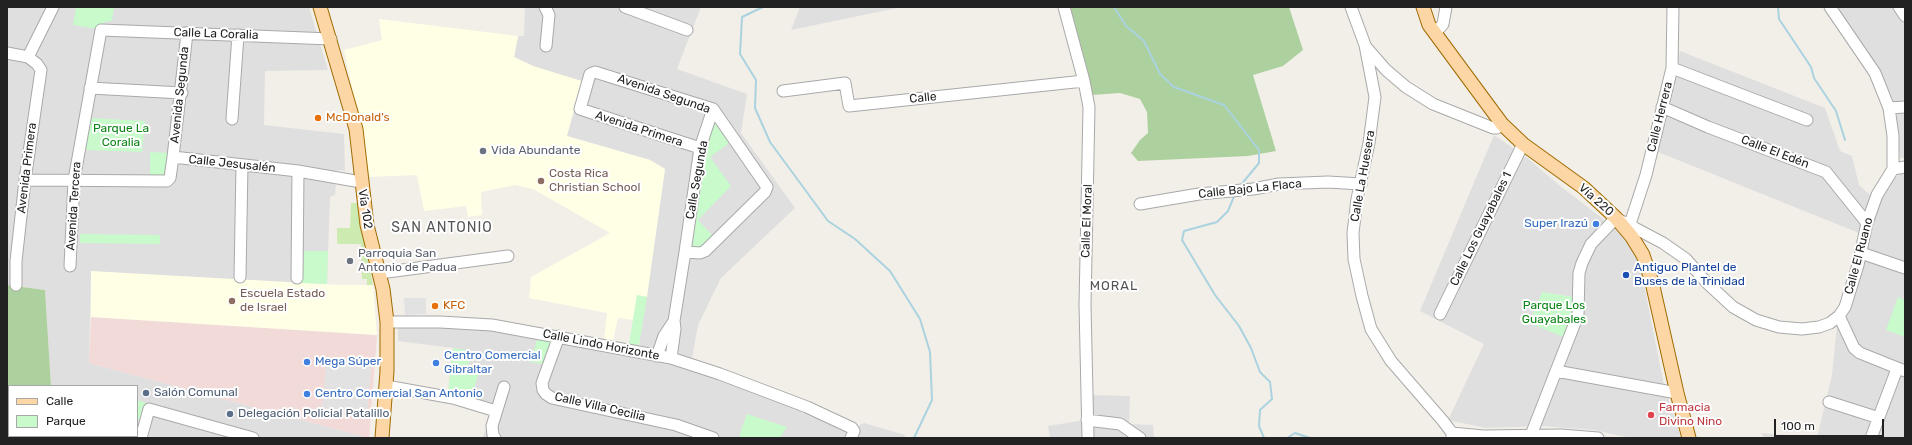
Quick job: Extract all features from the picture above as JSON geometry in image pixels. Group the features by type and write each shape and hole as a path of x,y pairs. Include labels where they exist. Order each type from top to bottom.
{"main road":[{"name":"Vía 102","path":"320,7 331,39 356,129 367,225 380,272 383,289 387,322 386,386 382,438"},
{"name":"Vía 220","path":"1423,7 1429,25 1502,124 1523,144 1584,188 1616,218 1632,237 1643,255 1652,282 1685,430 1689,438"}],"street":[{"path":"7,53 28,57 53,7"},
{"path":"545,7 549,15 546,46"},
{"path":"625,7 687,30"},
{"name":"Calle El Moral","path":"1064,7 1084,80 1088,107 1089,131 1085,298 1088,438"},
{"name":"Calle La Huesera","path":"1351,7 1365,45 1375,97 1369,143 1354,222 1354,259 1371,329 1391,361 1419,392 1452,435"},
{"path":"1435,33 1443,24 1446,7"},
{"name":"Calle Herrera","path":"1630,224 1639,199 1672,68 1673,7"},
{"path":"1830,7 1875,73 1889,108 1893,136 1893,169 1905,167"},
{"path":"1899,7 1905,16"},
{"name":"Calle La Coralia","path":"101,30 331,39"},
{"name":"Avenida Tercera","path":"70,266 74,180 101,30"},
{"name":"Avenida Segunda","path":"173,158 182,93 187,33"},
{"path":"232,118 238,35"},
{"path":"1365,45 1386,70 1406,87 1433,104 1493,128 1497,128 1502,124"},
{"name":"Avenida Primera","path":"16,285 12,260 41,70 37,64 28,57"},
{"path":"1672,68 1807,120"},
{"name":"Avenida Segunda","path":"580,108 590,74 593,72 713,109 767,187 765,192 705,251 700,253 685,252"},
{"name":"Calle","path":"783,91 845,83 849,106 1084,80"},
{"path":"90,88 182,93"},
{"name":"Calle El Edén","path":"1662,107 1708,127 1826,172 1867,224"},
{"path":"1889,108 1905,107"},
{"name":"Avenida Primera","path":"580,108 582,111 700,148"},
{"name":"Calle Segunda","path":"671,358 675,329 674,321 700,148 713,109"},
{"name":"Calle Los Guayabales 1","path":"1440,314 1523,144"},
{"name":"Calle Jesusalén","path":"25,180 167,181 170,178 173,158 298,171 361,182"},
{"path":"240,277 242,165"},
{"name":"Calle El Ruano","path":"1839,316 1845,307 1861,253 1867,224 1877,195 1893,169"},
{"path":"297,278 298,171"},
{"name":"Calle Bajo La Flaca","path":"1140,204 1199,194 1286,184 1328,182 1361,184"},
{"path":"1531,435 1578,315 1579,273 1582,263 1591,244 1616,218 1630,224 1663,243 1686,259 1707,283 1733,307 1756,320 1802,330 1819,328 1830,323 1839,316 1854,348 1860,353 1901,370 1871,438"},
{"path":"1643,255 1651,245 1663,243"},
{"path":"1861,253 1905,268"},
{"path":"380,272 508,256"},
{"path":"657,356 664,336 674,321"},
{"name":"Calle Lindo Horizonte","path":"387,322 440,322 492,325 559,336 671,358 720,374 807,407 852,428 854,431 851,438"},
{"name":"Calle Villa Cecilia","path":"559,336 542,383 543,390 546,394 564,400 676,425 713,438"},
{"path":"1556,371 1677,393"},
{"path":"386,386 453,398 496,411"},
{"path":"495,438 492,431 496,411 504,386"},
{"path":"1829,402 1879,418"},
{"path":"141,438 149,409 253,438"},
{"path":"1087,420 1120,424 1140,438"},
{"path":"1452,435 1562,435 1598,438"}],"shaded area":[{"path":"7,7 309,7 328,70 265,71 264,125 344,134 345,171 337,170 335,195 330,197 327,284 91,272 89,363 369,438 60,438 138,437 138,385 51,385 45,290 7,285"},
{"path":"525,7 701,7 677,69 747,94 741,133 795,208 721,278 698,325 692,358 639,345 665,169 650,160 566,136 533,66 514,57 518,36 524,36"},
{"path":"800,7 902,7 791,30"},
{"path":"1836,7 1905,7 1905,158 1900,158 1895,104 1880,70"},
{"name":"Costa Rica Christian School","path":"379,19 518,36 514,57 533,66 582,81 567,136 650,160 665,169 647,297 637,295 633,320 618,318 613,340 604,339 607,313 529,298 531,277 610,233 533,189 515,185 481,192 482,215 468,217 466,206 424,211 417,175 368,177 359,122 344,50 382,40"},
{"path":"1680,51 1825,108 1840,151 1852,156 1859,185 1870,195 1859,233 1658,152"},
{"path":"1494,135 1526,157 1560,186 1619,231 1638,255 1664,385 1681,438 1631,438 1594,430 1542,426 1486,428 1448,420 1484,344 1420,311"},
{"path":"1905,173 1905,438 1817,438 1832,375 1837,326 1847,315 1852,302 1874,218 1883,195 1890,182 1900,174"},
{"name":"Escuela Estado de Israel","path":"91,271 339,285 373,285 377,335 91,317"},
{"path":"404,298 426,298 426,314 405,315"},
{"path":"91,317 377,335 369,438 89,363"},
{"path":"398,326 474,327 667,362 715,375 849,430 864,423 905,435 904,438 483,438 493,403 448,392 453,348 398,341"},
{"path":"327,357 372,360 367,412 322,408"},
{"path":"1092,395 1130,396 1129,424 1153,425 1154,438 1050,438 1048,426 1091,419"},
{"path":"1761,433 1785,435 1810,438 1764,438"}],"green space":[{"path":"76,7 114,7 112,21 105,22 97,29 73,25"},
{"path":"1069,7 1289,7 1303,50 1283,66 1253,75 1276,151 1248,156 1138,161 1131,153 1140,140 1148,133 1147,112 1140,99 1120,93 1092,95"},
{"path":"714,116 732,141 710,157 731,186 698,220 714,237 703,249 691,248 702,154"},
{"name":"Parque La Coralia","path":"91,118 145,121 142,152 86,150"},
{"path":"150,152 169,153 166,176 150,177"},
{"path":"351,203 357,203 373,285 367,285 367,279 362,279 361,244 338,244 337,242 337,228 350,228"},
{"path":"80,234 160,235 160,244 80,243"},
{"path":"304,251 328,251 327,284 302,283"},
{"path":"7,285 45,290 51,385 8,385 7,408"},
{"name":"Parque Los Guayabales","path":"1542,292 1574,297 1575,311 1566,338 1529,323"},
{"path":"637,295 647,297 639,345 629,344"},
{"path":"1898,297 1905,300 1905,337 1886,330"},
{"path":"538,337 552,340 543,364 530,362"},
{"path":"453,348 470,351 468,369 479,372 471,398 448,392"},
{"path":"138,400 147,403 142,419 138,419"},
{"path":"747,414 787,427 780,438 742,438 739,436"}],"waterway":[{"path":"763,7 742,17 740,54 756,80 755,108 770,142 828,221 855,239 890,271 920,319 930,352 932,400 914,438"},
{"path":"1114,7 1126,26 1144,41 1160,74 1174,87 1224,105 1259,150 1259,163 1240,186"},
{"path":"1778,7 1779,19 1811,67 1814,78 1836,111 1845,140"},
{"path":"1235,194 1228,211 1217,222 1184,231 1182,240 1215,295 1239,326 1251,348 1260,372 1270,382 1272,399 1260,410 1259,426 1264,438"},
{"path":"1287,438 1295,433 1310,438"}],"place":[{"name":"McDonald's","path":"318,118"},
{"name":"Vida Abundante","path":"483,151"},
{"name":"Costa Rica Christian School","path":"541,181"},
{"name":"Super Irazú","path":"1596,224"},
{"name":"Parroquia San Antonio de Padua","path":"350,261"},
{"name":"Antiguo Plantel de Buses de la Trinidad","path":"1626,275"},
{"name":"Escuela Estado de Israel","path":"232,301"},
{"name":"KFC","path":"435,306"},
{"name":"Mega Súper","path":"307,362"},
{"name":"Centro Comercial Gibraltar","path":"436,363"},
{"name":"Salón Comunal","path":"146,393"},
{"name":"Centro Comercial San Antonio","path":"307,394"},
{"name":"Delegación Policial Patalillo","path":"230,414"},
{"name":"Farmacia Divino Nino","path":"1651,415"}],"district":[{"name":"SAN ANTONIO","path":"442,228"},
{"name":"MORAL","path":"1114,286"}]}
